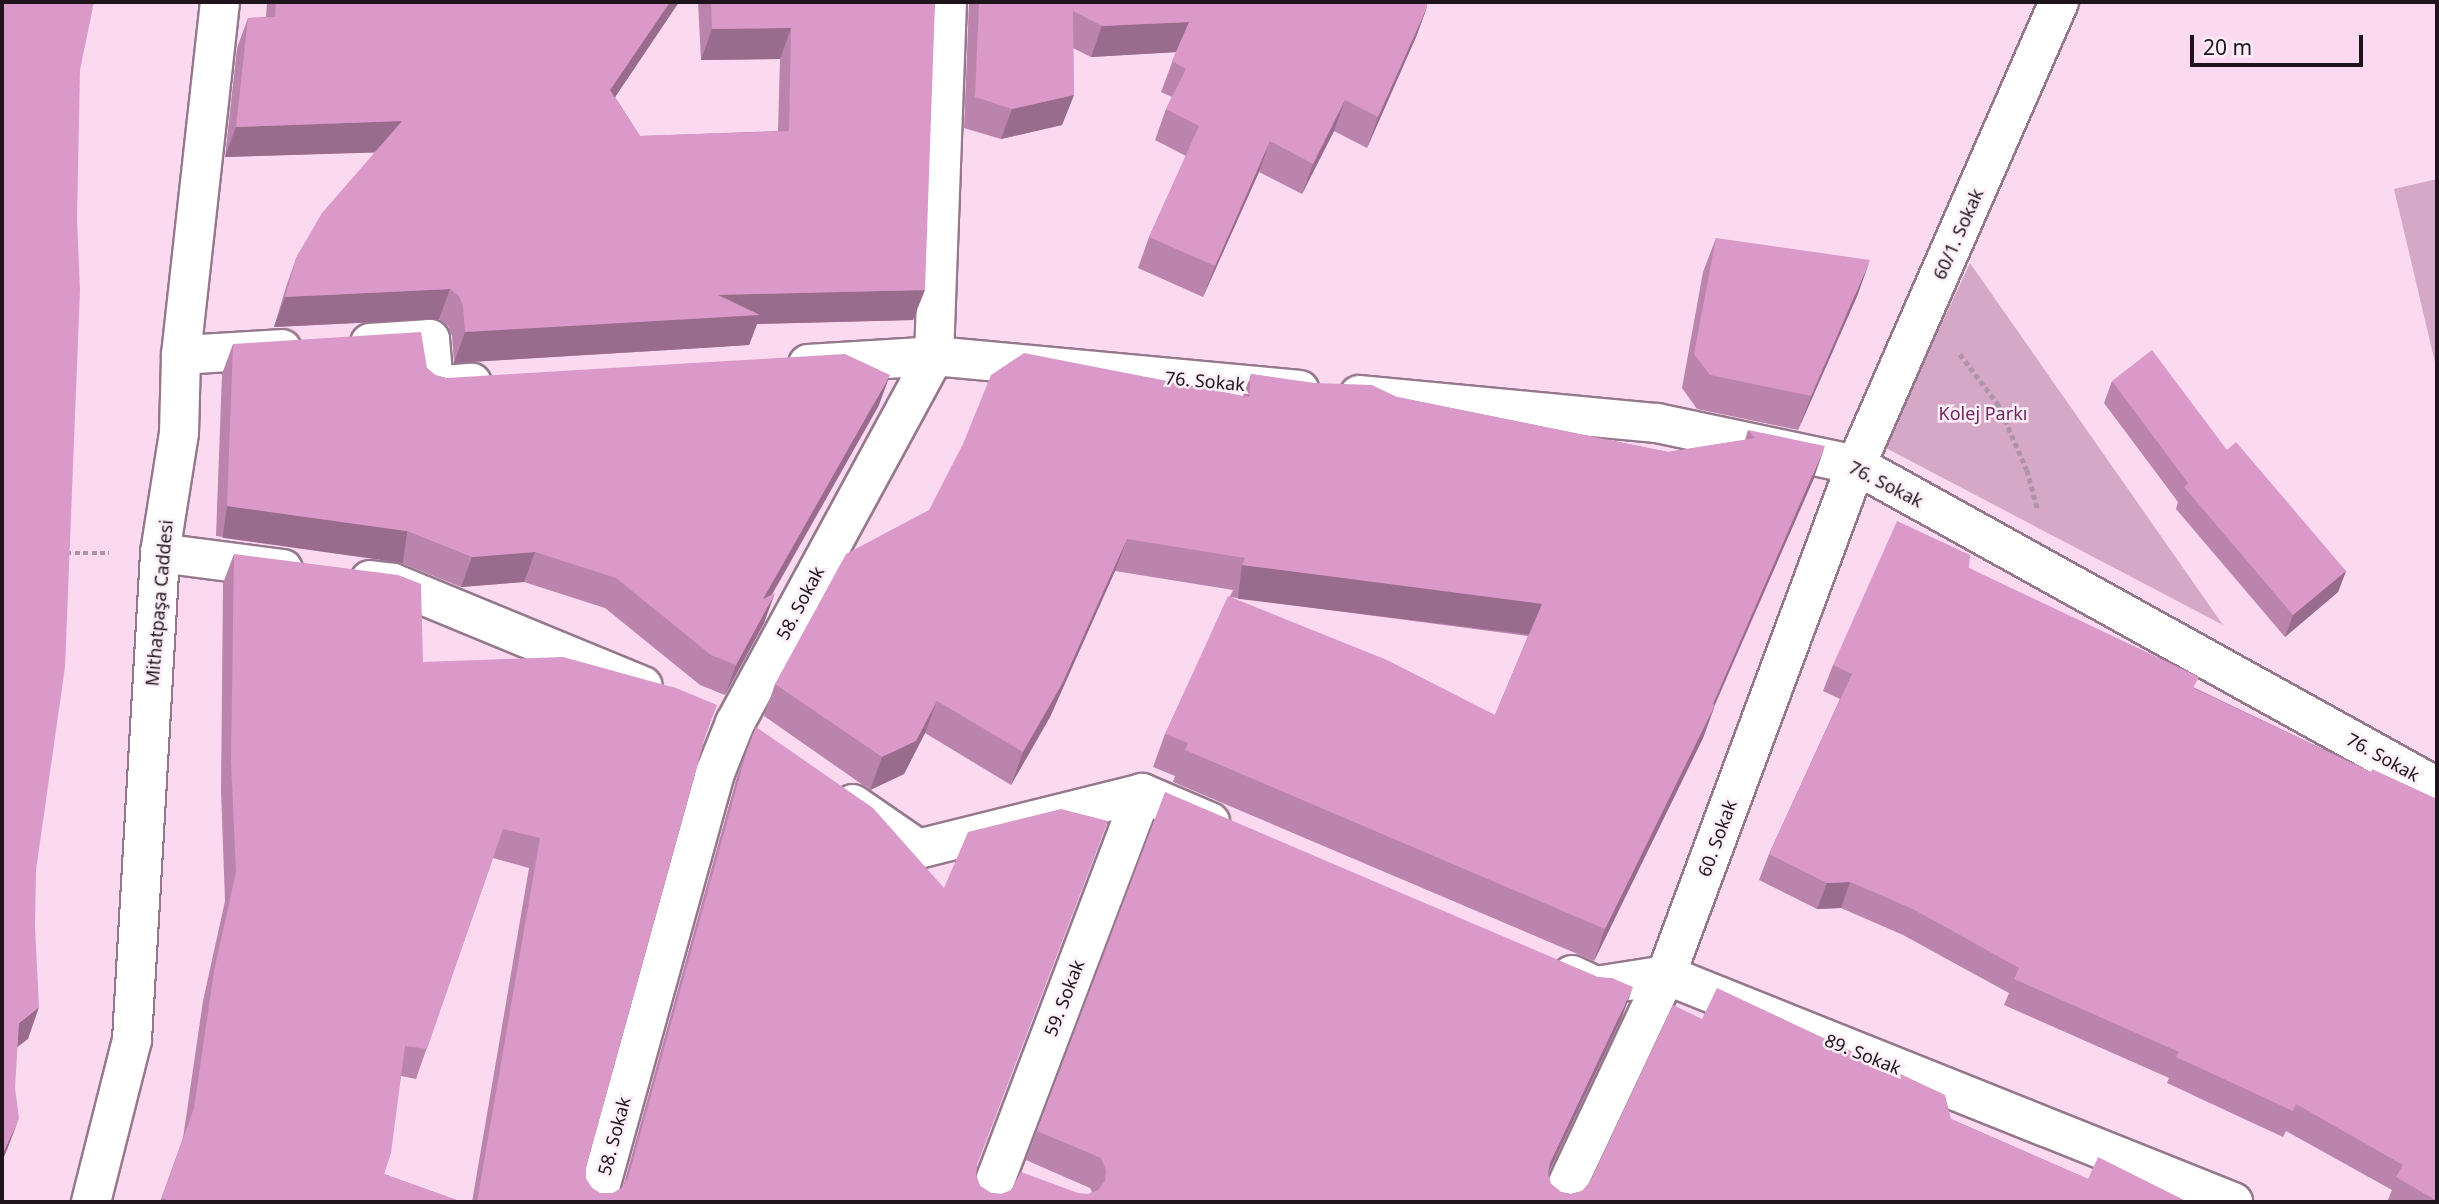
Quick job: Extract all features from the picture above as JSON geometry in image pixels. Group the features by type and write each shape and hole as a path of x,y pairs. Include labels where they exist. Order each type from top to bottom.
{"street":[{"name":"Mithatpaşa Caddesi","path":"92,1202 132,1040 160,553 179,433 181,355 220,2"},
{"name":"58. Sokak","path":"596,1202 715,773 735,723 934,356 947,2"},
{"name":"60/1. Sokak","path":"1856,465 2059,2"},
{"path":"181,355 430,339 434,386 503,382"},
{"name":"76. Sokak","path":"767,366 934,356 1657,423 1856,465 2437,786"},
{"name":"60. Sokak","path":"1559,1202 1666,975 1856,465"},
{"path":"160,553 393,583 735,723 769,747"},
{"path":"826,786 918,849 1142,793 1243,836"},
{"name":"59. Sokak","path":"993,1187 1142,793"},
{"path":"1546,964 1596,986 1666,975"},
{"name":"89. Sokak","path":"1666,975 2233,1202"},
{"path":"993,1187 1036,1187"}],"path":[{"path":"1919,324 1965,358 1998,404 2027,470 2039,506 2032,563"},
{"path":"54,553 160,553"}],"green space":[{"path":"2437,179 2437,371 2394,189"},
{"name":"Kolej Parkı","path":"1970,263 2223,625 1884,447"}],"building":[{"path":"2,2 94,2 80,70 77,219 80,290 65,667 36,870 35,927 39,1007 19,1023 15,1088 19,1118 2,1155"},
{"path":"276,2 670,2 610,90 640,136 789,131 791,28 712,29 711,2 935,2 925,290 718,295 760,315 465,332 463,306 459,296 450,289 285,297 297,256 322,213 402,121 236,127 248,18 275,17"},
{"path":"979,2 1426,2 1427,7 1378,117 1345,100 1313,164 1270,141 1215,266 1149,237 1199,126 1166,109 1186,69 1172,61 1189,22 1102,26 1073,11 1074,95 1012,109 975,97"},
{"path":"1716,238 1870,260 1811,396 1710,375 1694,354"},
{"path":"421,332 427,368 435,375 446,378 845,354 890,375 763,599 775,593 736,665 711,655 616,578 535,552 472,557 407,531 227,506 233,344"},
{"path":"2152,350 2227,450 2236,442 2346,571 2293,615 2184,487 2188,483 2112,381"},
{"path":"1024,353 1249,397 1251,374 1315,383 1372,385 1397,397 1668,452 1755,438 1748,430 1825,446 1713,704 1715,705 1605,929 1185,750 1188,743 1165,734 1228,596 1387,660 1495,715 1542,604 1242,565 1245,558 1127,539 1062,684 1023,752 937,701 916,741 882,757 775,684 846,554 929,510 963,444 991,375"},
{"path":"1897,521 1970,555 1969,568 2199,677 2193,688 2371,772 2372,769 2437,799 2437,1201 2396,1177 2403,1165 2296,1104 2293,1111 2176,1057 2179,1052 2014,979 2019,968 1913,909 1850,882 1827,883 1769,854 1852,674 1833,665"},
{"path":"234,554 398,575 421,584 423,662 563,657 676,688 717,705 705,737 586,1167 586,1179 592,1188 600,1193 613,1193 623,1187 628,1178 747,750 756,727 873,808 944,888 968,832 1061,809 1108,821 977,1165 976,1175 980,1186 991,1193 1001,1194 1011,1190 1021,1172 1078,1193 1089,1194 1098,1190 1105,1181 1106,1170 1101,1158 1037,1131 1165,792 1598,977 1612,978 1633,987 1550,1163 1548,1174 1551,1184 1561,1192 1571,1194 1582,1191 1590,1182 1673,1005 1702,1019 1717,988 1945,1095 1951,1119 2088,1179 2098,1157 2188,1202 477,1202 540,838 503,829 427,1049 405,1046 391,1153 384,1174 462,1202 167,1202 162,1198 194,1108 214,971 236,872 231,761"}]}
